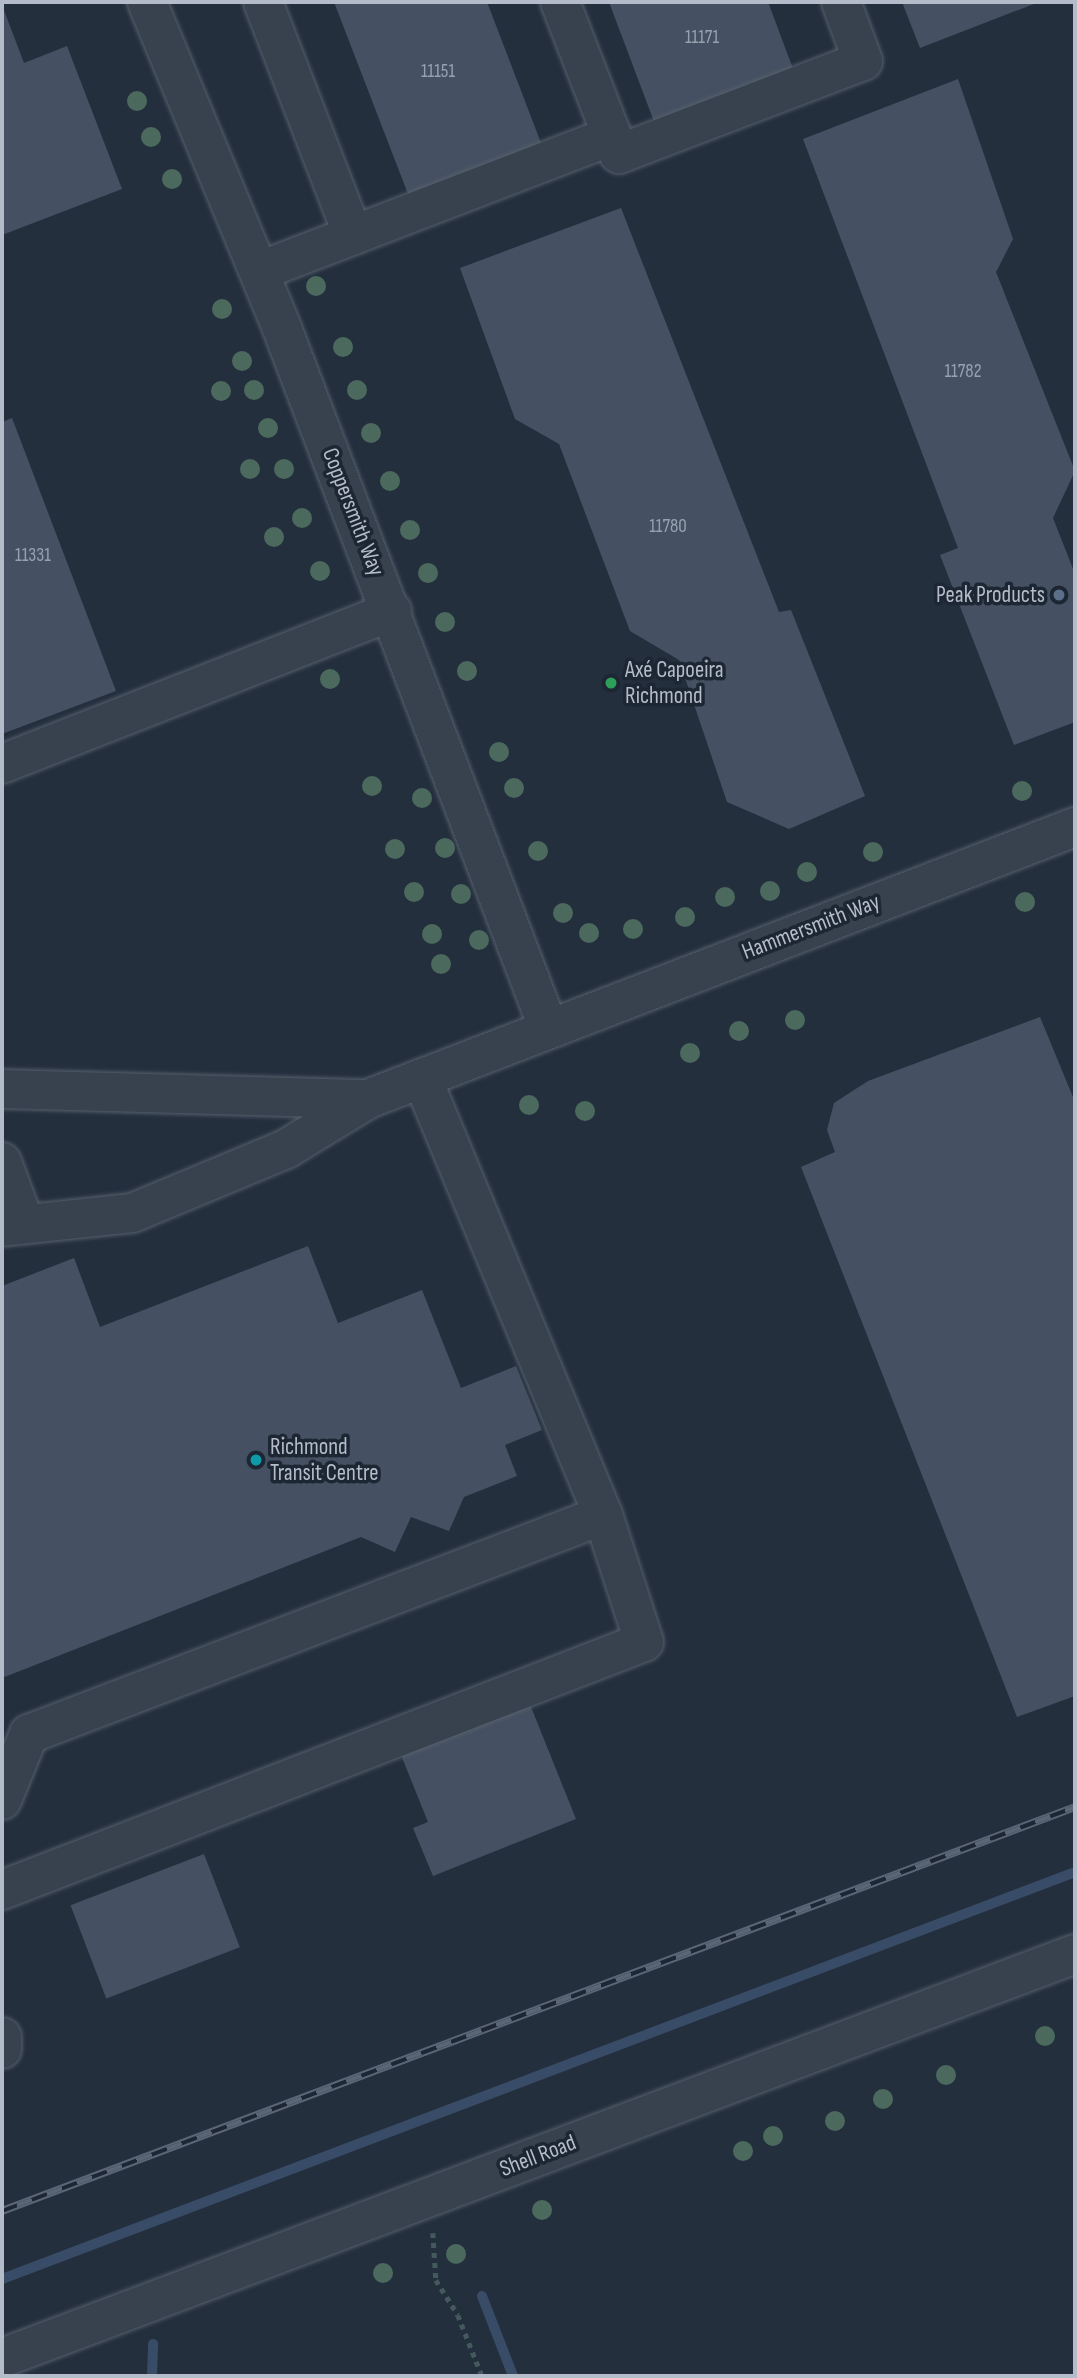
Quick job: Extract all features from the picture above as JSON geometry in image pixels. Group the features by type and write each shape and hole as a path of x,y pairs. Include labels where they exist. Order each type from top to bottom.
{"street":[{"name":"Coppersmith Way","path":"147,2 260,271 392,611 548,1027"},
{"path":"263,2 353,235"},
{"path":"560,2 619,154 863,61 841,2"},
{"path":"260,271 612,136"},
{"path":"2,764 392,611"},
{"name":"Hammersmith Way","path":"368,1099 548,1027 1075,827"},
{"path":"2,1890 645,1642 603,1515 422,1078"},
{"path":"2,1090 368,1099"},
{"path":"2,1162 13,1224 132,1213 286,1149 368,1099"},
{"path":"2,1800 29,1734 603,1515"},
{"name":"Shell Road","path":"2,2358 1075,1954"},
{"path":"2,2037 2,2049"}],"path":[{"path":"428,2197 436,2280 458,2315 482,2376"}],"building":[{"path":"334,2 487,2 541,143 408,194"},
{"path":"609,2 768,2 795,74 656,127"},
{"path":"902,2 1039,2 920,48"},
{"path":"2,5 24,63 67,46 122,189 2,235"},
{"path":"958,79 1013,239 996,272 1075,471 1053,518 1075,574 1075,722 1014,745 940,555 958,548 803,139"},
{"path":"621,208 779,612 791,610 865,796 789,829 727,802 679,660 630,631 559,444 515,419 460,268"},
{"path":"12,418 116,691 2,734 2,422"},
{"path":"1040,1017 1075,1102 1075,1696 1017,1717 801,1167 835,1152 827,1130 834,1103 868,1081"},
{"name":"Richmond Transit Centre","path":"308,1246 338,1323 422,1290 461,1388 516,1366 542,1430 505,1445 517,1476 464,1497 449,1531 411,1517 395,1552 361,1537 2,1678 2,1286 74,1258 100,1327"},
{"path":"529,1702 576,1819 433,1876 413,1828 428,1822 401,1755"},
{"path":"204,1854 240,1947 106,1999 70,1905"}],"waterway":[{"path":"2,2279 1075,1872"},
{"path":"482,2296 513,2376"},
{"path":"152,2376 153,2344"}],"railway":[{"path":"2,2211 1075,1807"}],"place":[{"name":"Peak Products","path":"1059,595"},
{"name":"Axé Capoeira Richmond","path":"611,683"},
{"name":"Richmond Transit Centre","path":"256,1460"}]}
